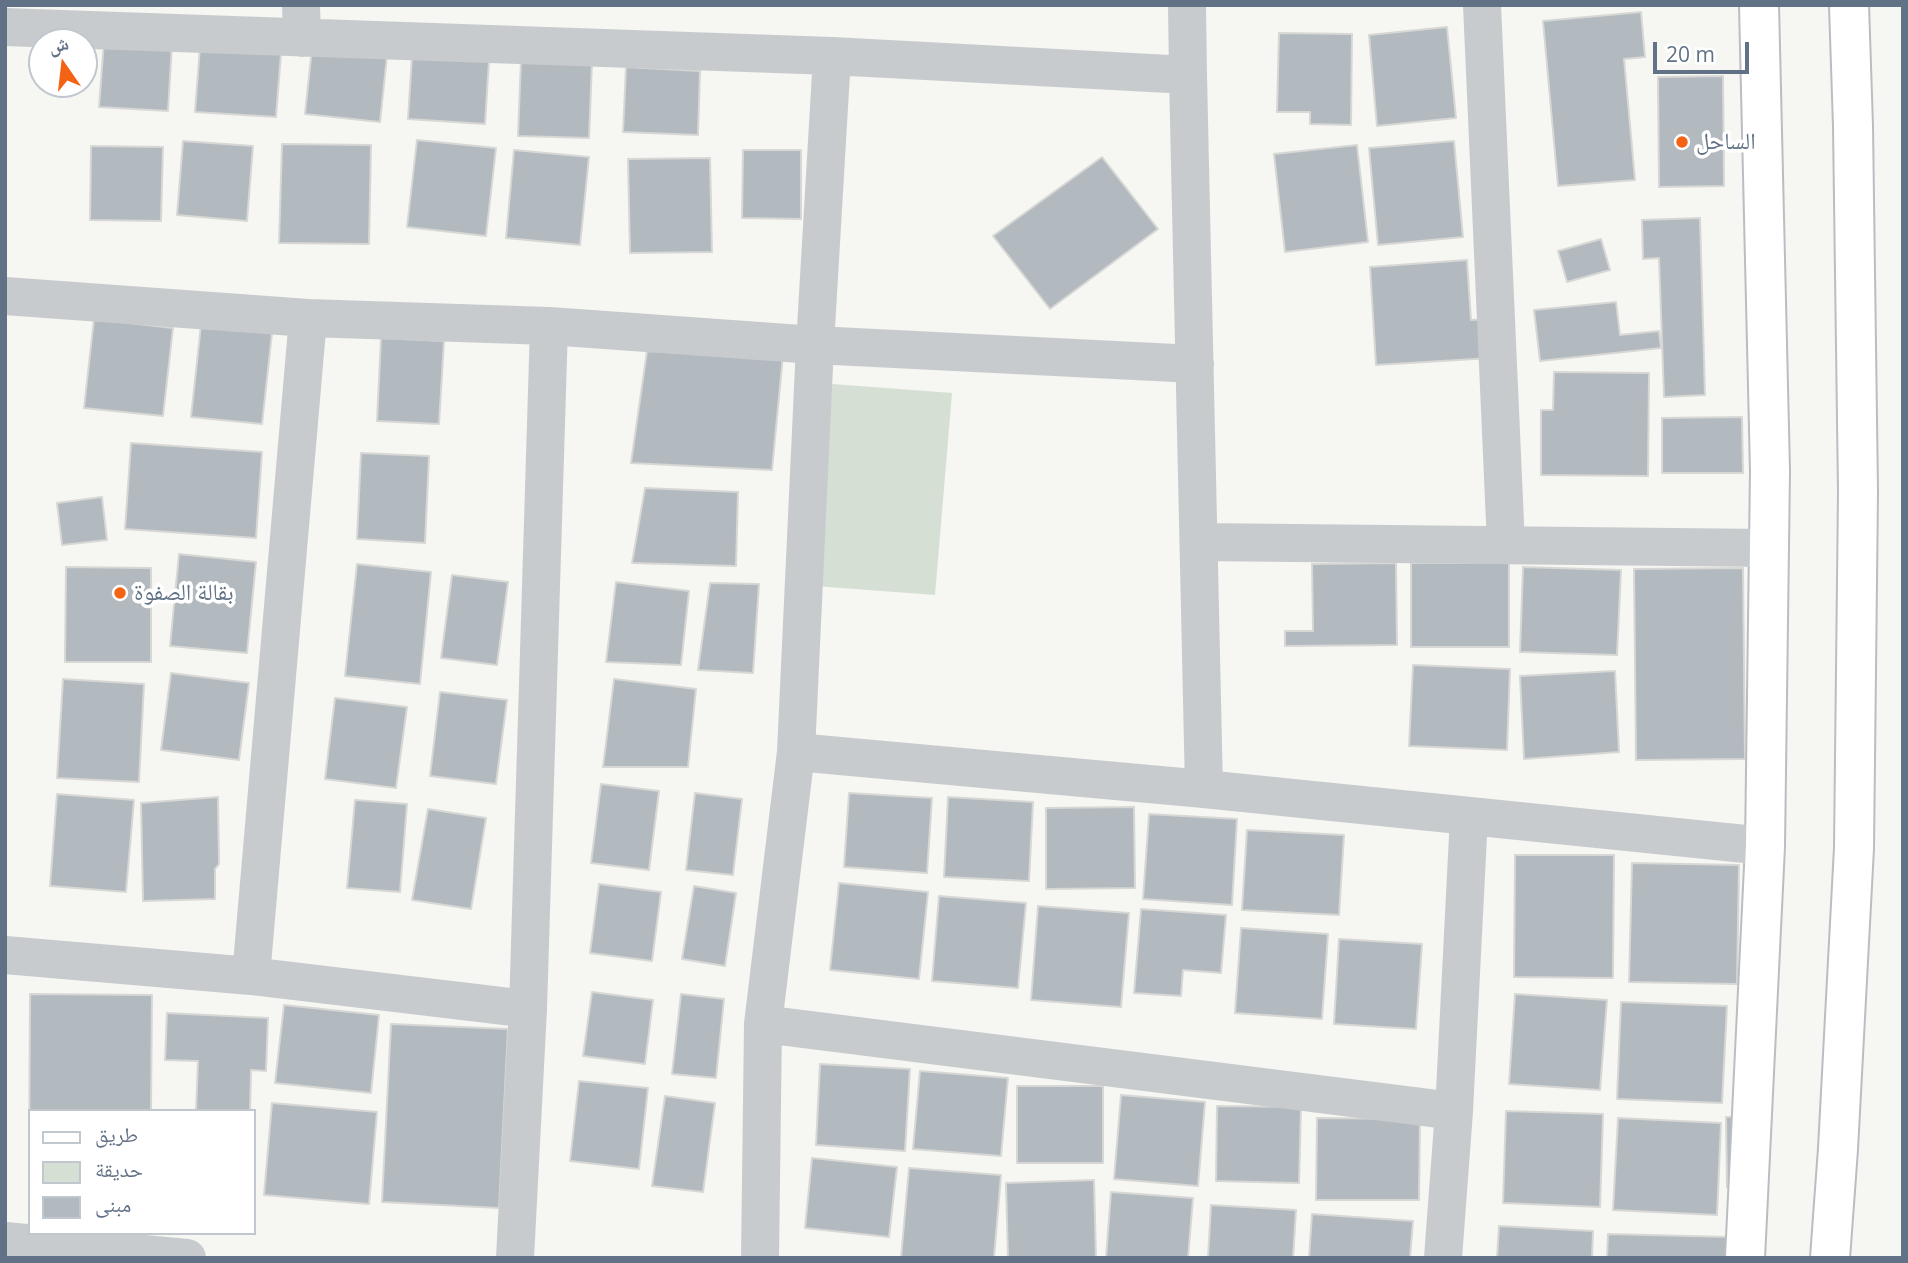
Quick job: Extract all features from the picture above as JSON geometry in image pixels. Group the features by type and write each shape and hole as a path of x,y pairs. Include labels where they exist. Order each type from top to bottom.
{"main road":[{"path":"1745,1258 1765,846 1770,471 1759,5"},
{"path":"1830,1258 1854,848 1858,492 1849,5"}],"street":[{"path":"1186,5 1204,789"},
{"path":"1482,5 1506,545"},
{"path":"5,27 301,22 832,57 1188,75"},
{"path":"760,1258 763,1024 796,752 832,57"},
{"path":"5,296 308,318 549,326 815,345 1195,364"},
{"path":"251,976 308,318"},
{"path":"515,1258 528,1009 549,326"},
{"path":"1199,542 1768,548"},
{"path":"796,752 1204,789 1765,846"},
{"path":"1443,1258 1454,1111 1469,816"},
{"path":"5,955 251,976 528,1009"},
{"path":"763,1024 1454,1111"},
{"path":"5,1241 187,1258"}],"green space":[{"path":"832,384 952,393 935,595 815,586"}],"building":[{"path":"1641,12 1645,57 1624,59 1635,180 1558,186 1543,21"},
{"path":"1447,27 1456,118 1377,126 1369,35"},
{"path":"1279,33 1352,34 1351,125 1310,124 1310,112 1277,112"},
{"path":"104,41 172,45 168,111 99,107"},
{"path":"200,47 281,53 276,117 195,112"},
{"path":"312,48 387,56 380,122 305,114"},
{"path":"412,56 489,61 485,124 408,119"},
{"path":"521,60 592,63 589,138 518,136"},
{"path":"626,67 700,71 698,135 623,132"},
{"path":"1723,76 1724,186 1659,187 1658,77"},
{"path":"417,140 496,148 486,236 407,227"},
{"path":"183,141 253,146 247,221 177,215"},
{"path":"1454,141 1463,237 1378,245 1369,148"},
{"path":"282,144 371,145 369,244 279,243"},
{"path":"1357,145 1368,242 1285,252 1274,154"},
{"path":"91,146 163,147 161,221 90,220"},
{"path":"514,150 589,157 580,245 506,238"},
{"path":"743,150 801,150 801,219 742,218"},
{"path":"1102,157 1158,229 1050,309 993,236"},
{"path":"710,158 712,252 630,253 628,159"},
{"path":"1700,218 1705,395 1664,397 1659,258 1643,259 1642,220"},
{"path":"1601,239 1610,270 1567,282 1558,251"},
{"path":"1467,260 1471,320 1489,319 1491,358 1376,365 1370,267"},
{"path":"1616,302 1620,335 1659,331 1661,348 1540,361 1534,310"},
{"path":"94,319 173,328 163,416 84,408"},
{"path":"201,325 272,333 262,424 191,417"},
{"path":"381,338 444,341 439,424 377,421"},
{"path":"647,351 783,355 772,470 631,463"},
{"path":"1554,372 1649,373 1648,476 1541,475 1541,410 1553,410"},
{"path":"1742,417 1743,473 1662,473 1662,418"},
{"path":"131,443 262,452 256,538 125,529"},
{"path":"361,453 429,456 425,543 357,539"},
{"path":"645,488 738,492 736,566 632,563"},
{"path":"102,497 107,540 62,545 57,503"},
{"path":"179,554 256,562 247,653 170,646"},
{"path":"1396,563 1397,645 1285,646 1285,631 1313,631 1312,564"},
{"path":"1411,563 1509,563 1509,647 1411,647"},
{"path":"357,564 431,572 420,684 345,676"},
{"path":"66,567 151,568 151,662 65,662"},
{"path":"1523,567 1621,570 1617,655 1520,652"},
{"path":"1743,568 1745,759 1636,760 1634,569"},
{"path":"452,575 508,582 497,665 441,658"},
{"path":"616,582 689,591 681,665 606,662"},
{"path":"710,583 759,584 753,673 698,670"},
{"path":"1413,665 1510,669 1507,750 1409,746"},
{"path":"1615,671 1619,752 1524,759 1520,676"},
{"path":"171,673 249,683 239,760 161,750"},
{"path":"63,679 144,684 139,782 57,778"},
{"path":"614,679 696,689 688,767 603,767"},
{"path":"440,692 507,700 496,784 430,776"},
{"path":"335,698 407,707 396,788 325,779"},
{"path":"601,784 659,791 649,870 591,863"},
{"path":"695,793 742,799 733,875 686,870"},
{"path":"849,793 932,798 927,873 844,867"},
{"path":"57,794 134,800 126,892 50,886"},
{"path":"218,797 219,864 215,869 215,899 143,901 141,803"},
{"path":"948,797 1033,802 1029,881 944,877"},
{"path":"355,800 407,804 400,892 347,888"},
{"path":"1134,807 1135,888 1046,889 1046,808"},
{"path":"428,809 486,818 471,909 412,900"},
{"path":"1149,814 1237,819 1232,905 1143,899"},
{"path":"1247,830 1344,835 1339,915 1242,910"},
{"path":"1515,855 1614,855 1613,978 1514,977"},
{"path":"1632,863 1739,865 1737,984 1629,982"},
{"path":"839,883 928,892 919,979 830,970"},
{"path":"599,884 661,892 652,961 590,953"},
{"path":"694,886 736,893 725,966 682,959"},
{"path":"939,896 1026,903 1018,988 932,981"},
{"path":"1038,906 1129,913 1121,1007 1031,1000"},
{"path":"1141,909 1226,915 1221,973 1183,970 1181,996 1134,993"},
{"path":"1241,928 1328,934 1322,1019 1235,1013"},
{"path":"1339,939 1422,944 1416,1029 1334,1024"},
{"path":"592,992 653,1000 645,1064 583,1056"},
{"path":"30,994 152,995 151,1109 29,1109"},
{"path":"681,994 724,999 716,1078 672,1074"},
{"path":"1515,994 1607,1000 1600,1090 1509,1084"},
{"path":"1621,1002 1727,1006 1722,1103 1617,1099"},
{"path":"284,1005 379,1015 371,1093 275,1083"},
{"path":"167,1013 268,1018 266,1071 251,1070 250,1109 196,1109 198,1061 165,1060"},
{"path":"391,1024 508,1029 499,1208 382,1202"},
{"path":"820,1064 910,1069 905,1151 816,1145"},
{"path":"920,1071 1008,1078 1001,1156 913,1149"},
{"path":"579,1081 648,1088 639,1169 570,1161"},
{"path":"1017,1086 1103,1086 1103,1163 1017,1163"},
{"path":"1121,1095 1205,1102 1198,1186 1114,1179"},
{"path":"665,1096 715,1103 703,1192 652,1186"},
{"path":"272,1103 377,1112 369,1204 264,1195"},
{"path":"1217,1106 1301,1107 1299,1183 1216,1181"},
{"path":"1506,1111 1603,1114 1600,1207 1503,1203"},
{"path":"1726,1117 1743,1117 1743,1187 1727,1187"},
{"path":"1317,1118 1420,1119 1419,1200 1316,1200"},
{"path":"1618,1118 1721,1123 1717,1215 1613,1210"},
{"path":"812,1158 897,1167 889,1237 805,1228"},
{"path":"909,1168 1001,1175 994,1258 901,1258"},
{"path":"1094,1180 1096,1258 1008,1258 1006,1183"},
{"path":"1111,1192 1193,1198 1188,1258 1106,1258"},
{"path":"1211,1205 1296,1210 1293,1258 1208,1258"},
{"path":"1312,1214 1413,1221 1410,1258 1309,1258"},
{"path":"1499,1226 1593,1231 1592,1258 1497,1258"},
{"path":"1608,1234 1729,1237 1728,1258 1607,1258"}],"place":[{"name":"الساحل","path":"1682,142"},
{"name":"بقالة الصفوة","path":"120,593"}]}
